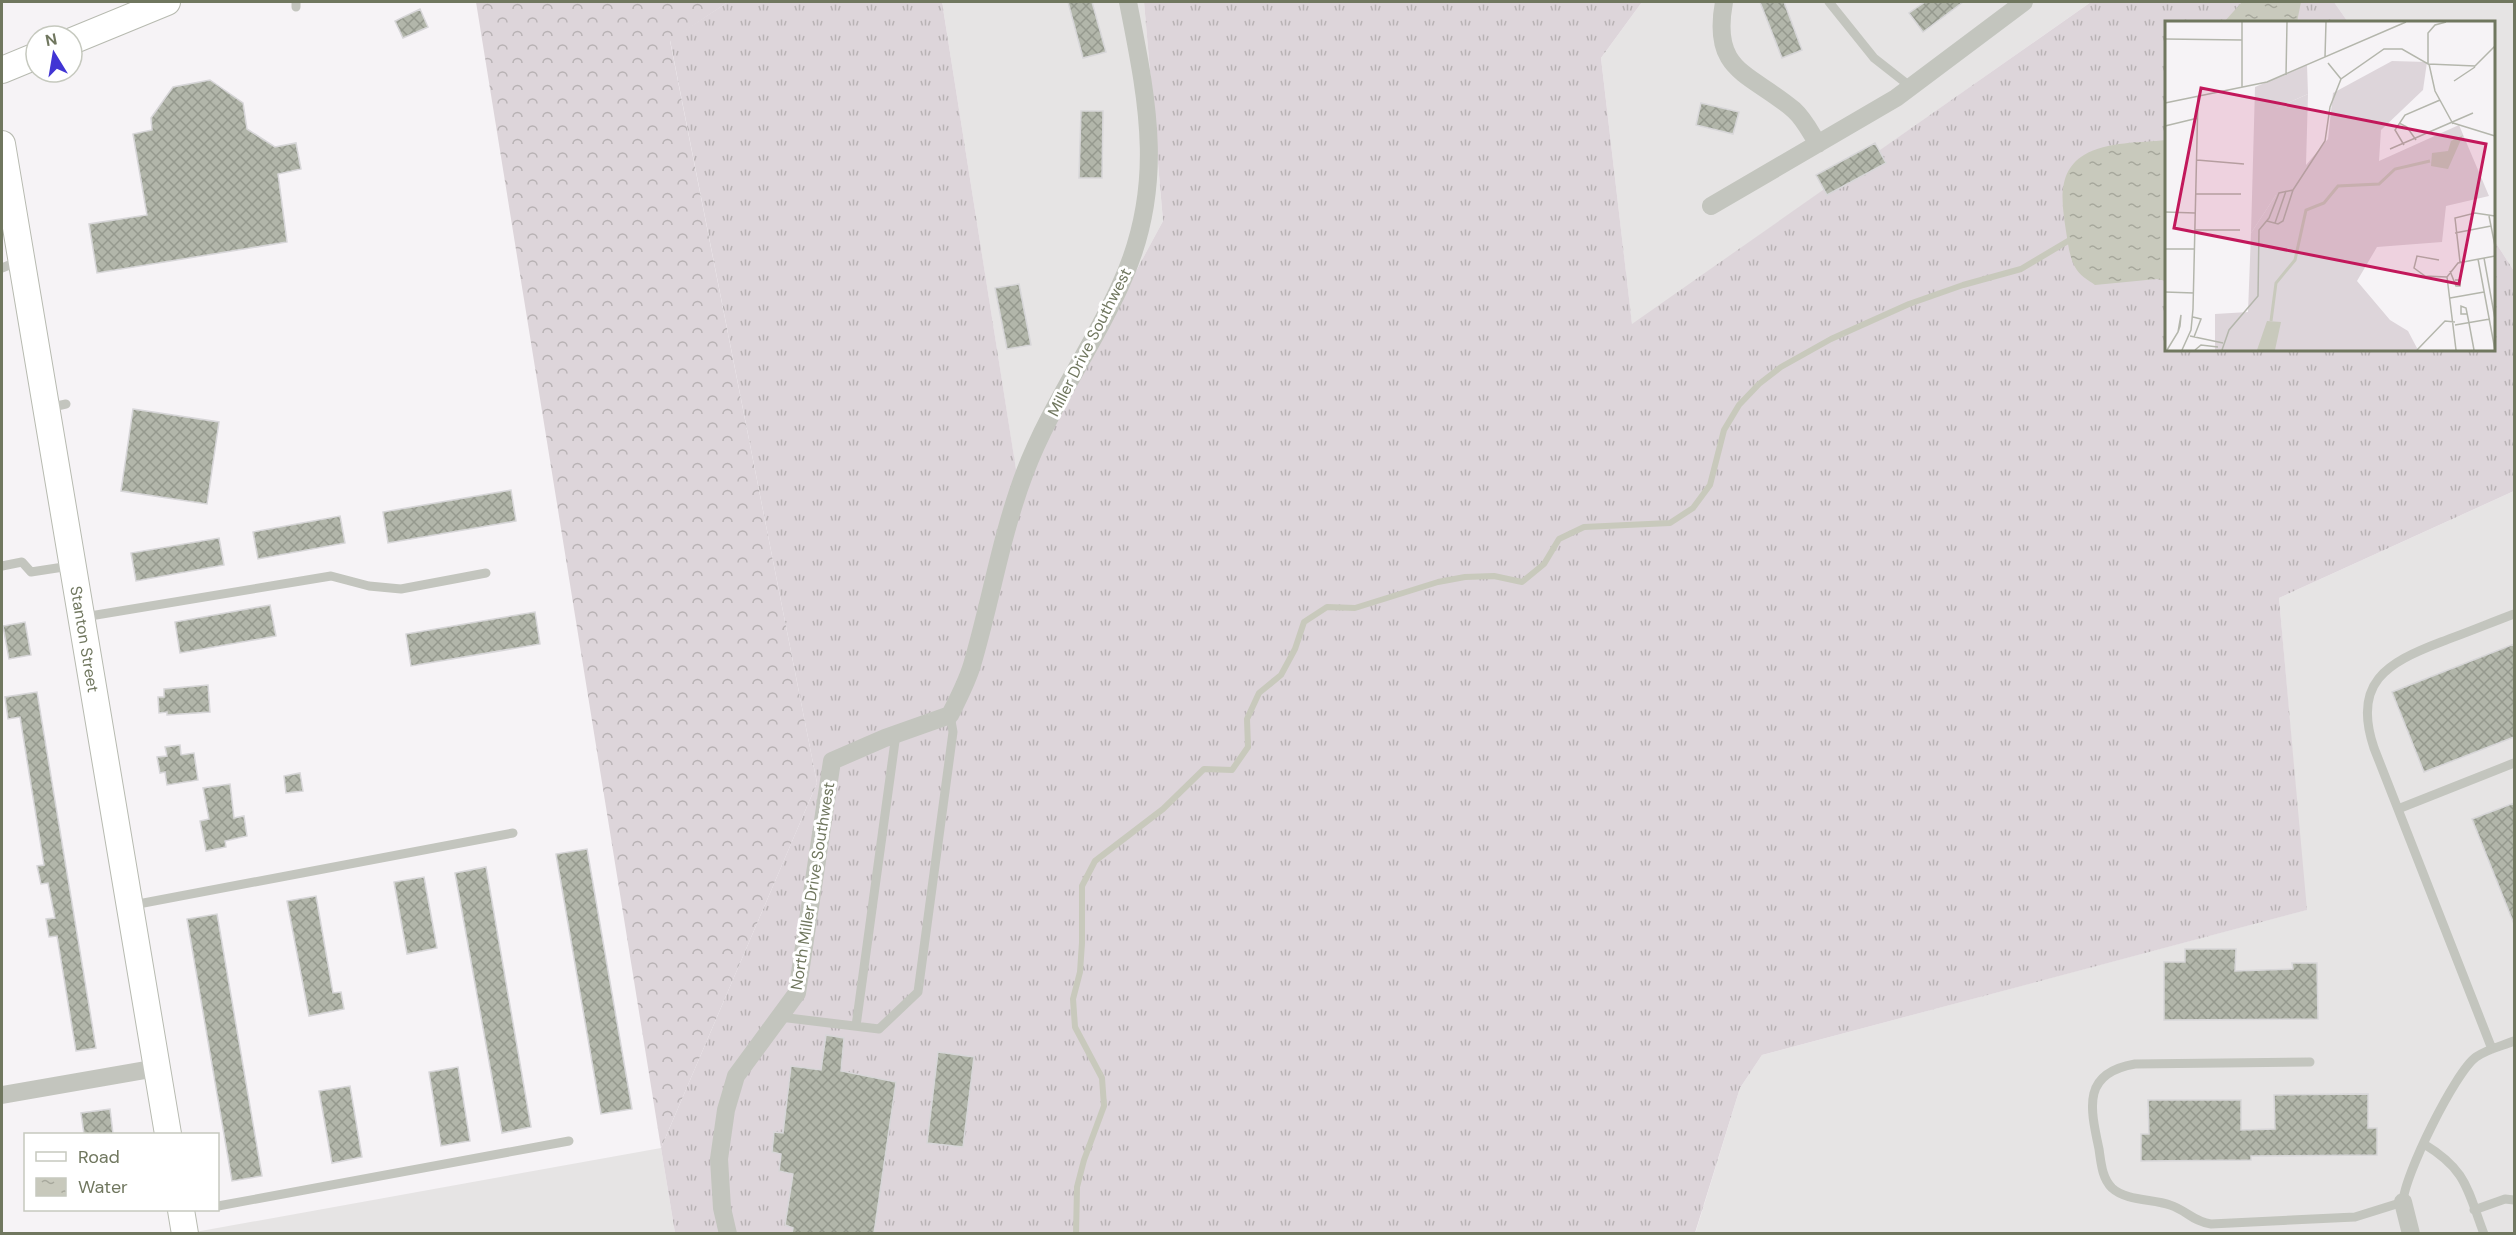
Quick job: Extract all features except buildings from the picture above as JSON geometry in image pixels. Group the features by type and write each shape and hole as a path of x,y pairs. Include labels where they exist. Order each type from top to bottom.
{"street":[{"path":"84,36 167,2"},
{"name":"Miller Drive Southwest","path":"950,715 969,674 999,551 1025,472 1056,400 1120,287 1137,243 1148,193 1150,140 1144,83 1128,2"},
{"path":"1724,2 1719,33 1725,52 1734,66 1796,112 1818,144"},
{"path":"1712,206 1911,87 2024,2"},
{"path":"2,70 24,61"},
{"name":"Stanton Street","path":"2,147 11,264 56,407 72,566 168,1133"},
{"name":"North Miller Drive Southwest","path":"728,1233 722,1208 719,1159 726,1110 736,1076 796,993 832,761 896,734 950,715"},
{"path":"2,1095 157,1068"},
{"path":"2403,1202 2411,1233"}],"lane":[{"path":"1829,2 1874,58 1911,87"},
{"path":"2,566 22,562 31,572 72,566"},
{"path":"81,618 331,576 369,586 401,590 486,573"},
{"path":"2492,1049 2367,724 2368,698 2373,685 2390,666 2412,653 2514,614"},
{"path":"780,1017 879,1029 918,992 953,732 950,715"},
{"path":"856,1026 896,734"},
{"path":"2398,809 2514,763"},
{"path":"130,905 513,833"},
{"path":"2310,1062 2135,1064 2110,1071 2101,1078 2095,1088 2091,1106 2106,1180 2121,1193 2170,1205 2200,1223 2211,1224 2355,1217 2403,1202 2406,1183 2424,1144 2468,1064 2492,1049 2514,1041"},
{"path":"219,1206 569,1141"},
{"path":"2424,1144 2455,1166 2484,1233"},
{"path":"2474,1210 2505,1199 2514,1200"}],"shaded area":[{"path":"942,2 1144,2 1163,221 1019,489"},
{"path":"1642,2 2091,2 1632,325 1601,58"},
{"path":"2334,2 2514,2 2514,271 2495,242 2495,21 2347,21"},
{"path":"2514,491 2514,1233 1695,1234 1740,1088 1762,1055 2306,910 2279,598"},
{"path":"661,1148 675,1233 184,1234"}],"green space":[{"path":"476,2 728,2 670,41 817,783 661,1148"},
{"path":"728,2 942,2 1019,488 1163,221 1144,2 1642,2 1601,58 1632,324 2091,2 2334,2 2347,21 2165,21 2165,351 2495,351 2495,242 2514,271 2514,491 2279,598 2307,910 1762,1055 1740,1088 1695,1233 675,1233 661,1148 817,783 670,40"}],"water":[{"path":"2242,2 2301,2 2297,21 2225,21"},
{"path":"2165,140 2165,281 2157,279 2095,285 2077,270 2069,249 2064,221 2065,179 2075,162 2084,155 2103,147"}],"waterway":[{"path":"1076,1234 1077,1187 1084,1160 1104,1106 1102,1078 1075,1027 1073,999 1080,972 1082,886 1095,861 1163,809 1204,769 1232,770 1248,747 1247,719 1259,693 1281,675 1295,649 1304,622 1327,607 1355,608 1438,582 1465,577 1494,576 1522,582 1544,564 1559,539 1584,527 1670,523 1693,508 1710,485 1724,430 1739,405 1759,384 1781,367 1831,339 1909,304 1963,285 2021,269 2068,241"}]}
